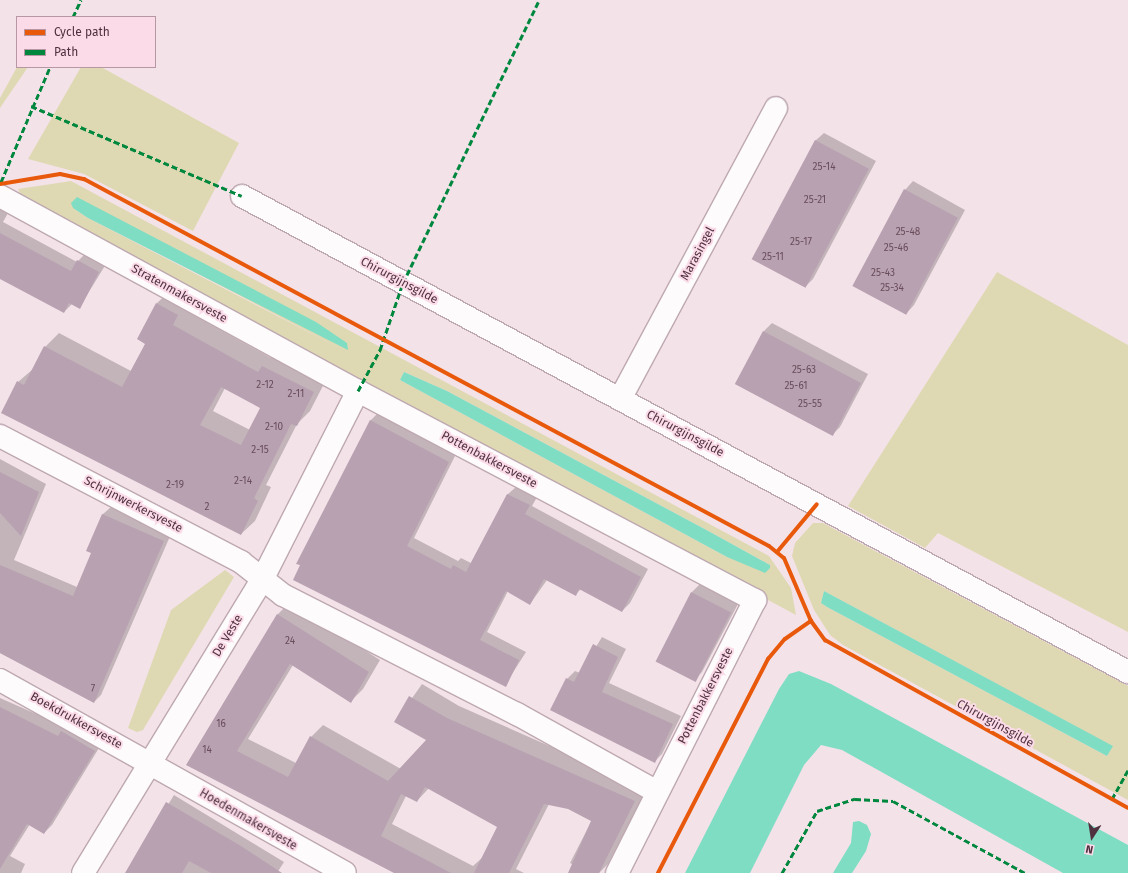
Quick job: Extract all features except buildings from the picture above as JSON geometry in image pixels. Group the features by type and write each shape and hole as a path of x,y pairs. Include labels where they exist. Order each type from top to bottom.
{"street":[{"name":"Marasingel","path":"620,399 776,108"},
{"name":"Stratenmakersveste","path":"0,196 358,391"},
{"name":"Chirurgijnsgilde","path":"242,196 1128,672"},
{"name":"De Veste","path":"83,873 152,764 262,580 358,391"},
{"name":"Pottenbakkersveste","path":"358,391 755,600 657,792"},
{"name":"Schrijnwerkersveste","path":"0,436 241,562 262,580"},
{"path":"262,580 283,596 517,714 657,792 617,873"},
{"name":"Boekdrukkersveste","path":"0,680 152,764"},
{"name":"Hoedenmakersveste","path":"152,764 345,873"}],"shaded area":[{"path":"16,68 27,68 0,108 0,98"},
{"path":"80,68 103,68 239,143 193,231 84,174 28,159"},
{"path":"71,181 769,556 791,588 796,615 23,200 18,189","holes":["73,208 343,350 88,218","404,372 447,391 712,533 770,565 769,568 727,557 400,380"]},
{"path":"77,197 316,322 347,343 348,350 88,218 73,208 71,203"},
{"path":"997,272 1128,345 1128,632 938,533 925,548 848,506"},
{"path":"404,372 447,391 712,533 770,565 770,568 765,573 727,557 400,380"},
{"path":"813,523 823,523 1128,686 1128,800 843,645 830,635 814,610 792,556 795,543","holes":["824,591 1112,746 1107,756 827,607 821,603"]},
{"path":"225,570 234,577 143,730 137,732 128,728 171,610"},
{"path":"824,591 1113,746 1107,756 827,607 821,603"},
{"path":"799,671 831,684 1128,845 1128,873 1063,873 842,750 821,745 804,765 750,873 685,873 779,689 789,674"},
{"path":"859,821 867,825 871,834 866,851 852,873 833,873 851,843 853,822"}],"marked path":[{"path":"73,16 81,0"},
{"path":"358,391 380,350 403,283 539,0"},
{"path":"1,182 50,68"},
{"path":"31,106 242,196"},
{"path":"1112,799 1128,770"},
{"path":"782,873 817,811 855,799 893,801 1025,873"}],"cycle path":[{"path":"0,184 60,174 84,179 769,546 784,558 811,621 825,640 1128,808"},
{"path":"777,552 817,504"},
{"path":"658,873 768,659 785,639 811,621"}]}
